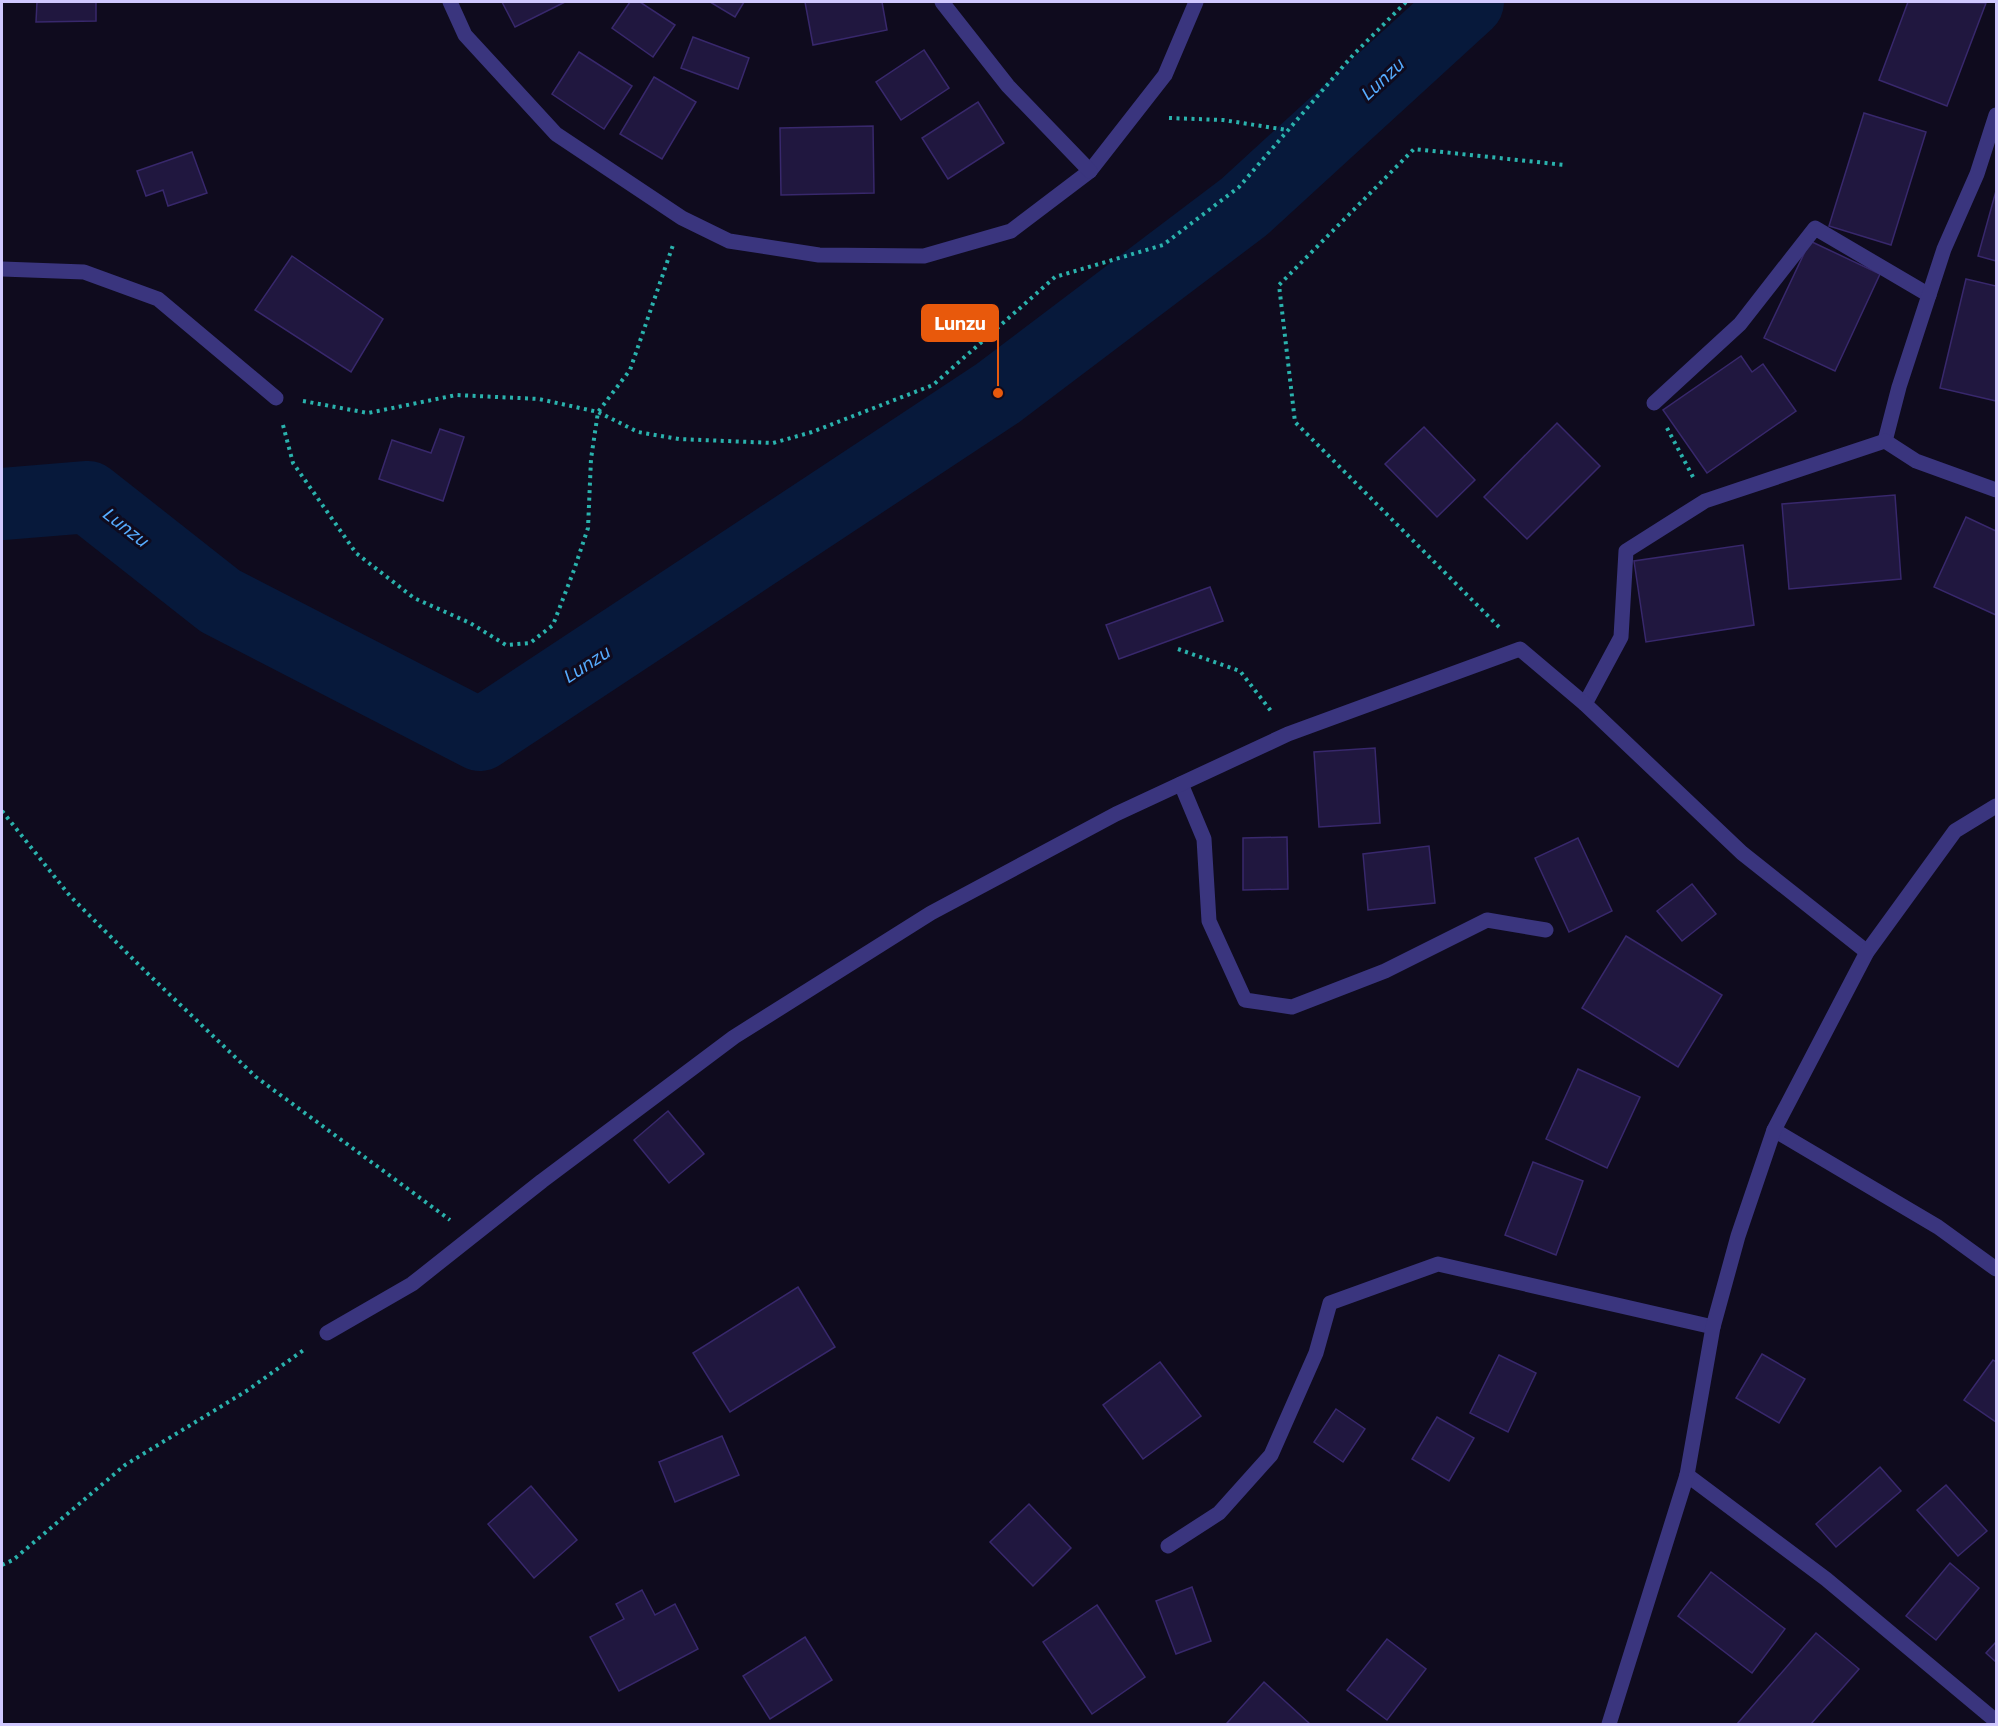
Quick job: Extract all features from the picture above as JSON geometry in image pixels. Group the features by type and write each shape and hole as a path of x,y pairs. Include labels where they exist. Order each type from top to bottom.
{"street":[{"path":"450,2 465,35 555,134 682,218 729,241 819,255 924,256 1011,231 1090,171 1165,75 1196,2"},
{"path":"942,2 1008,86 1090,171"},
{"path":"1885,441 1899,387 1944,249 1977,174 1996,115"},
{"path":"1654,403 1740,324 1815,228 1929,295"},
{"path":"2,269 84,272 158,299 276,398"},
{"path":"1885,441 1916,462 1996,490"},
{"path":"1585,704 1621,637 1626,551 1705,501 1885,441"},
{"path":"327,1333 412,1284 734,1037 931,913 1116,814 1288,734 1520,649 1585,704 1742,853 1867,952"},
{"path":"1181,784 1204,839 1209,921 1245,1000 1292,1007 1385,971 1487,920 1546,930"},
{"path":"1609,1725 1687,1475 1713,1328 1738,1236 1774,1130 1867,952 1955,831 1996,806"},
{"path":"1774,1130 1938,1227 1996,1269"},
{"path":"1168,1546 1219,1513 1271,1455 1316,1353 1330,1304 1438,1264 1713,1328"},
{"path":"1687,1475 1826,1579 1996,1721"}],"path":[{"path":"682,218 630,370 598,412 591,459 588,528 553,625 530,644 506,645 470,623 414,598 356,553 293,463 276,398 331,405 368,413 456,395 539,399 598,412 638,432 679,439 772,444 812,432 933,385 1055,277 1163,245 1239,187 1353,55 1406,2"},
{"path":"1126,124 1162,117 1223,120 1287,130"},
{"path":"1520,649 1295,422 1279,285 1414,149 1565,165"},
{"path":"1654,403 1705,501"},
{"path":"1178,649 1240,671 1288,734"},
{"path":"2,811 70,896 256,1077 472,1236"},
{"path":"2,1565 13,1560 125,1465 248,1390 327,1333"}],"building":[{"path":"37,2 96,2 96,21 36,22"},
{"path":"502,2 565,2 515,27"},
{"path":"630,2 640,2 675,25 653,57 612,28"},
{"path":"710,2 744,2 735,17"},
{"path":"805,2 882,2 887,30 813,45"},
{"path":"1908,2 1986,3 1947,106 1879,80"},
{"path":"693,37 749,58 738,89 681,68"},
{"path":"924,50 949,88 901,120 876,82"},
{"path":"579,52 632,86 604,129 552,94"},
{"path":"654,77 696,102 662,159 620,134"},
{"path":"978,102 1004,143 948,179 922,138"},
{"path":"1864,113 1926,132 1891,245 1829,226"},
{"path":"873,126 874,193 781,195 780,128"},
{"path":"192,152 207,193 168,206 163,190 146,196 137,171"},
{"path":"1996,191 1996,261 1978,256"},
{"path":"1810,241 1880,274 1835,371 1764,338"},
{"path":"292,256 383,319 351,372 255,310"},
{"path":"1966,279 1996,286 1996,401 1940,388"},
{"path":"1741,356 1752,372 1763,364 1796,411 1707,473 1663,410"},
{"path":"1557,423 1600,466 1527,539 1484,497"},
{"path":"1424,427 1475,480 1437,517 1385,464"},
{"path":"440,429 464,437 443,501 379,479 392,440 431,453"},
{"path":"1895,495 1901,579 1789,589 1782,504"},
{"path":"1966,517 1996,531 1996,615 1934,587"},
{"path":"1743,545 1754,625 1646,642 1634,561"},
{"path":"1210,587 1223,621 1119,659 1106,625"},
{"path":"1375,748 1380,823 1319,827 1314,752"},
{"path":"1287,837 1288,889 1243,890 1243,838"},
{"path":"1578,838 1612,911 1569,932 1535,858"},
{"path":"1429,846 1435,903 1368,910 1363,854"},
{"path":"1692,884 1716,914 1682,941 1657,911"},
{"path":"1626,936 1722,995 1678,1067 1582,1008"},
{"path":"1578,1069 1640,1097 1607,1168 1546,1139"},
{"path":"668,1111 704,1154 669,1183 634,1140"},
{"path":"1533,1162 1583,1181 1556,1255 1505,1235"},
{"path":"798,1287 835,1347 730,1412 693,1353"},
{"path":"1762,1354 1805,1379 1779,1423 1736,1398"},
{"path":"1499,1355 1536,1373 1508,1432 1470,1413"},
{"path":"1993,1360 1996,1362 1996,1422 1964,1400"},
{"path":"1160,1362 1201,1416 1143,1459 1103,1405"},
{"path":"1336,1409 1365,1429 1343,1462 1314,1442"},
{"path":"1437,1417 1474,1438 1449,1481 1412,1459"},
{"path":"722,1436 739,1475 675,1502 659,1462"},
{"path":"1880,1467 1901,1491 1836,1547 1816,1524"},
{"path":"1946,1485 1987,1531 1958,1556 1917,1510"},
{"path":"531,1486 577,1540 534,1578 488,1524"},
{"path":"1029,1504 1071,1548 1033,1586 990,1542"},
{"path":"1950,1563 1979,1588 1936,1640 1906,1616"},
{"path":"1711,1572 1785,1629 1752,1673 1678,1616"},
{"path":"1192,1587 1211,1641 1176,1654 1156,1601"},
{"path":"642,1590 655,1615 675,1604 698,1649 619,1691 590,1637 624,1619 616,1604"},
{"path":"1097,1605 1145,1677 1092,1714 1043,1642"},
{"path":"1816,1633 1859,1669 1811,1724 1737,1724"},
{"path":"805,1637 832,1680 770,1719 743,1676"},
{"path":"1387,1639 1426,1669 1387,1720 1347,1690"},
{"path":"1996,1642 1996,1662 1986,1653"},
{"path":"1264,1682 1310,1724 1227,1723"}],"waterway":[{"name":"Lunzu","path":"2,504 88,497 220,601 480,735 998,393 1244,207 1468,2"}],"place":[{"name":"Lunzu","path":"998,393"}]}
